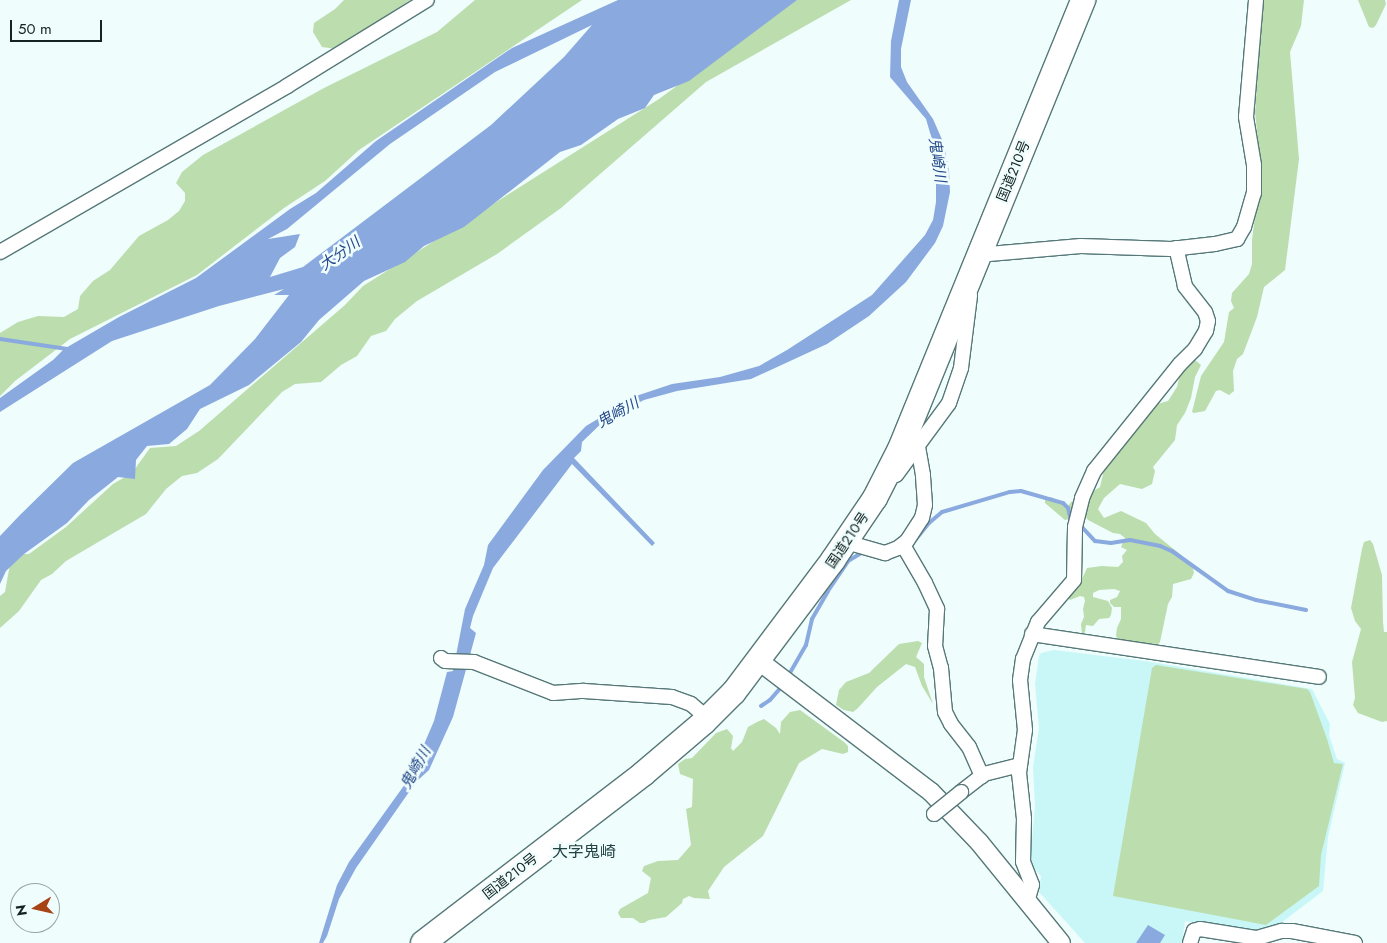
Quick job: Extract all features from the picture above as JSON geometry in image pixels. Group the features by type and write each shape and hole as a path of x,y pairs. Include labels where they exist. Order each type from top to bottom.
{"highway":[{"name":"国道210号","path":"423,943 643,774 708,718 734,692 759,660 861,521 881,488 898,454 1083,0"}],"street":[{"path":"0,252 287,86 427,0"},
{"path":"861,521 918,448 944,411 959,377 977,261 989,254 1085,246 1155,250 1232,241 1239,237 1244,227 1254,182 1246,117 1256,0"},
{"path":"1027,902 1032,885 1023,862 1024,819 1020,765 1025,722 1020,680 1024,654 1038,622 1074,580 1075,527 1082,498 1094,471 1180,364 1195,349 1206,331 1208,321 1206,312 1185,286 1176,248"},
{"path":"846,542 885,553 903,545 917,527 925,505 924,475 918,448"},
{"path":"903,545 929,590 937,609 935,646 941,668 945,712 951,724 969,747 982,776"},
{"path":"1032,634 1319,677"},
{"path":"443,660 471,661 552,693 584,691 672,697 691,704 708,718"},
{"path":"759,660 931,792 973,836 1061,943"},
{"path":"934,814 982,776 1020,765"},
{"path":"1190,943 1192,933 1198,929 1261,940 1287,931 1355,943"}],"shaded area":[{"path":"1054,650 1145,661 1312,689 1330,724 1329,735 1337,759 1345,763 1328,837 1323,891 1269,932 1254,934 1185,921 1182,943 1085,943 1039,892 1041,876 1030,864 1035,806 1033,767 1039,728 1035,684 1039,656 1041,653"}],"green space":[{"path":"344,0 410,0 336,49 322,47 313,32 314,23 335,9"},
{"path":"475,0 582,0 359,150 325,181 284,208 197,275 70,339 15,381 0,396 0,333 18,322 38,316 64,317 78,309 80,296 93,281 110,270 139,236 168,220 179,211 185,201 185,193 176,183 182,172 203,155 324,88 437,32"},
{"path":"794,0 851,0 706,82 561,208 497,254 417,301 395,319 386,331 371,336 357,356 341,365 321,382 295,384 282,392 218,459 197,473 182,476 166,489 146,514 66,561 52,574 41,580 19,611 0,628 0,596 5,592 10,564 20,554 29,554 66,527 113,484 132,473 150,448 176,446 199,431 345,305 363,286 659,99"},
{"path":"1263,0 1304,0 1301,26 1290,52 1299,159 1285,270 1264,287 1257,317 1243,354 1237,359 1233,371 1234,391 1229,395 1220,390 1216,391 1205,411 1194,413 1192,412 1201,376 1224,342 1229,312 1234,308 1231,301 1232,293 1249,274 1252,264 1252,240 1261,170 1255,112"},
{"path":"1358,0 1385,0 1386,4 1373,28 1369,27"},
{"path":"1195,360 1201,365 1195,377 1191,398 1185,413 1177,425 1175,440 1153,467 1155,471 1152,484 1142,489 1120,484 1104,498 1098,509 1104,518 1121,511 1146,523 1155,534 1192,564 1194,573 1191,579 1173,584 1172,597 1168,604 1158,644 1121,642 1116,636 1121,619 1121,607 1114,607 1110,603 1110,600 1117,597 1120,591 1114,589 1099,590 1093,593 1093,597 1108,601 1112,608 1111,615 1109,618 1099,619 1093,626 1086,625 1085,632 1082,635 1081,624 1084,617 1085,601 1084,597 1080,596 1070,600 1068,598 1073,588 1081,581 1087,568 1102,566 1118,567 1123,562 1122,556 1127,550 1121,547 1125,538 1120,534 1113,533 1088,520 1084,514 1087,495 1100,487 1105,466 1154,405 1168,401 1177,387 1181,371"},
{"path":"1051,497 1068,506 1072,501 1075,502 1072,518 1065,520 1045,503 1045,500"},
{"path":"1370,540 1373,544 1382,575 1383,622 1384,632 1387,632 1387,721 1382,722 1358,713 1353,705 1355,698 1352,662 1361,629 1355,621 1351,608 1362,549 1364,542"},
{"path":"918,641 922,643 916,657 924,664 924,677 933,704 922,686 915,667 906,664 877,687 853,712 844,710 836,705 839,690 846,682 869,673 899,644"},
{"path":"1156,665 1307,689 1310,692 1334,763 1343,764 1321,855 1319,886 1266,925 1113,896 1152,668"},
{"path":"800,710 844,742 848,746 848,752 843,754 822,749 799,763 763,836 724,867 708,891 710,899 689,896 683,899 682,903 666,917 649,920 644,923 640,923 633,918 621,918 618,913 620,909 648,893 651,878 642,871 644,866 658,861 678,860 691,845 686,809 692,807 693,779 680,774 678,764 685,759 692,758 716,733 727,729 733,736 731,748 733,751 742,742 748,727 764,719 776,728 780,734 781,722 790,712"}],"water":[{"name":"大分川","path":"618,0 797,0 689,81 654,95 645,108 618,119 581,145 560,152 464,227 424,246 405,262 364,281 319,320 301,342 249,385 200,409 187,429 169,444 147,446 136,460 135,479 118,477 89,500 67,523 24,554 6,571 0,584 0,536 19,516 73,463 210,385 255,339 289,295 274,295 284,289 219,306 112,341 0,412 0,398 53,360 64,349 119,317 196,278 290,209 316,193 376,141 512,48","holes":["592,25 564,57 491,125 303,267 270,277 280,258 295,247 300,234 268,239 287,229 390,144 495,72"]},
{"name":"鬼崎川","path":"899,0 911,0 901,49 901,67 907,82 933,119 944,144 949,170 950,192 943,226 935,243 906,282 869,316 827,344 751,379 677,391 644,400 606,419 582,442 581,451 574,458 655,543 652,546 572,464 493,568 473,616 470,628 476,633 453,717 429,770 416,782 356,868 339,899 327,936 323,943 319,943 337,885 349,862 408,780 411,769 434,721 447,672 453,671 465,609 484,565 488,545 543,470 586,426 636,396 672,384 720,377 759,366 787,350 872,295 925,235 933,220 936,202 936,165 933,143 926,119 890,77 891,41"},
{"path":"1148,925 1165,935 1160,943 1136,943"}],"waterway":[{"path":"0,339 67,349"},
{"path":"908,549 929,523 942,512 1010,492 1021,491 1063,503 1068,508 1071,521"},
{"path":"1080,525 1095,541 1111,543 1130,540 1160,546 1172,551 1228,591 1256,600 1306,610"},
{"path":"787,678 806,645 812,619 828,591 848,561 863,552"},
{"path":"761,706 770,700 782,686"}],"district":[{"name":"大字鬼崎","path":"584,852"}]}
